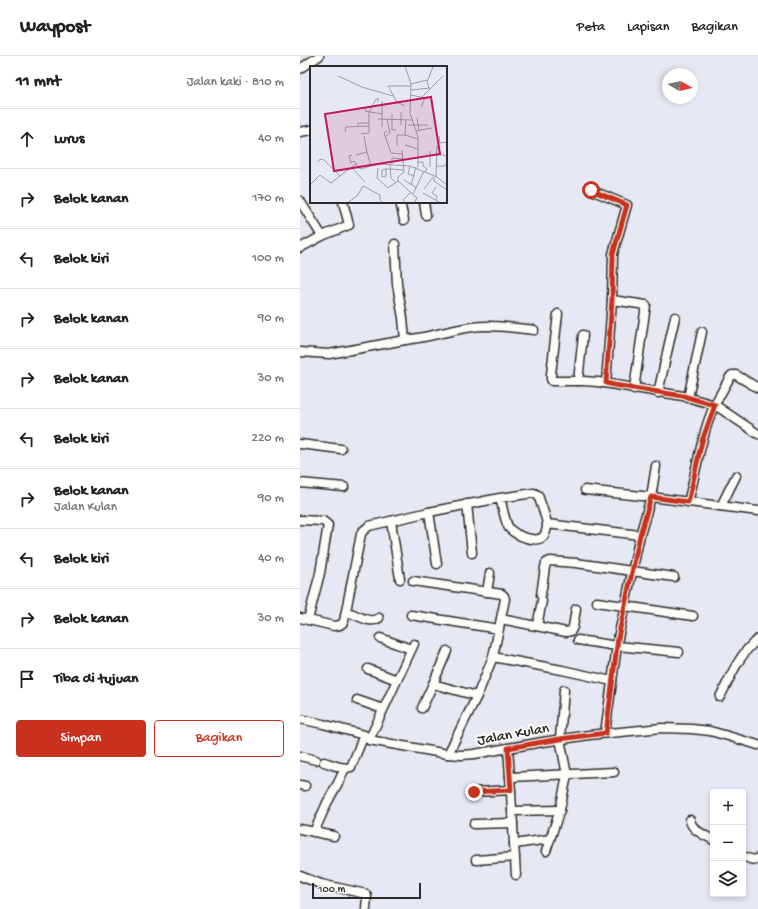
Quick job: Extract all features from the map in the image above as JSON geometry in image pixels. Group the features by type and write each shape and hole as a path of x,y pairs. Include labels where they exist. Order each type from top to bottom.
{"street":[{"path":"300,68 315,57"},
{"path":"300,132 310,130"},
{"path":"591,190 627,205 613,254 612,300 606,383"},
{"path":"300,201 320,233"},
{"path":"300,248 320,233 350,225 343,203"},
{"path":"400,203 404,220"},
{"path":"424,203 426,215"},
{"path":"395,244 397,284 405,340"},
{"path":"612,300 646,305 634,389"},
{"path":"558,314 551,380 557,382 578,381 606,383 688,398 715,405 758,434"},
{"path":"658,393 675,317"},
{"path":"300,352 329,354 480,326 534,330"},
{"path":"688,398 702,332"},
{"path":"578,381 583,335"},
{"path":"688,502 694,482 703,438 715,405 732,375 736,375 758,388"},
{"path":"300,444 341,449"},
{"path":"606,733 617,646 640,535 651,497 656,466"},
{"path":"721,506 736,476"},
{"path":"300,483 344,487"},
{"path":"586,490 758,511"},
{"path":"300,520 323,521 328,525 320,572 304,619 338,626 343,624 346,612 361,534 369,526 466,504 500,498 530,493 538,495 547,524 545,534 540,539 531,539 514,532 508,527 500,498"},
{"path":"466,504 472,553"},
{"path":"429,512 437,564"},
{"path":"391,521 400,579"},
{"path":"547,524 640,535"},
{"path":"537,626 545,567 546,563 550,561 576,563 674,577"},
{"path":"487,592 490,573"},
{"path":"413,581 502,594 505,599 493,658 477,696 448,754"},
{"path":"597,602 693,616"},
{"path":"501,619 566,632 570,631 573,627 576,609"},
{"path":"346,612 353,613 372,621 379,618"},
{"path":"411,615 499,629"},
{"path":"300,756 345,768 351,766 384,709 412,646 380,638"},
{"path":"720,697 739,660 752,643 758,639"},
{"path":"578,640 617,646 679,652"},
{"path":"422,708 447,651"},
{"path":"493,658 562,670 612,681"},
{"path":"368,669 397,680"},
{"path":"433,684 477,696"},
{"path":"546,851 560,810 566,775 560,739 564,690"},
{"path":"357,700 384,709"},
{"name":"Jalan Kulan","path":"300,719 323,724 366,738 448,754 462,755 560,739 662,728 710,731 758,745"},
{"path":"508,748 516,875"},
{"path":"314,832 345,768"},
{"path":"510,777 614,772"},
{"path":"474,792 511,790"},
{"path":"512,811 560,810"},
{"path":"690,820 690,824 695,829 710,838"},
{"path":"474,824 513,823"},
{"path":"300,829 334,836"},
{"path":"514,844 550,839"},
{"path":"476,860 515,857"},
{"path":"746,858 751,860 758,858"},
{"path":"300,876 321,884 366,894 366,909"}],"route":[{"path":"474,792 511,790 508,748 606,733 618,638 640,535 651,497 688,502 694,482 703,438 715,405 683,396 658,393 606,383 612,300 613,254 627,205 591,190"}]}
